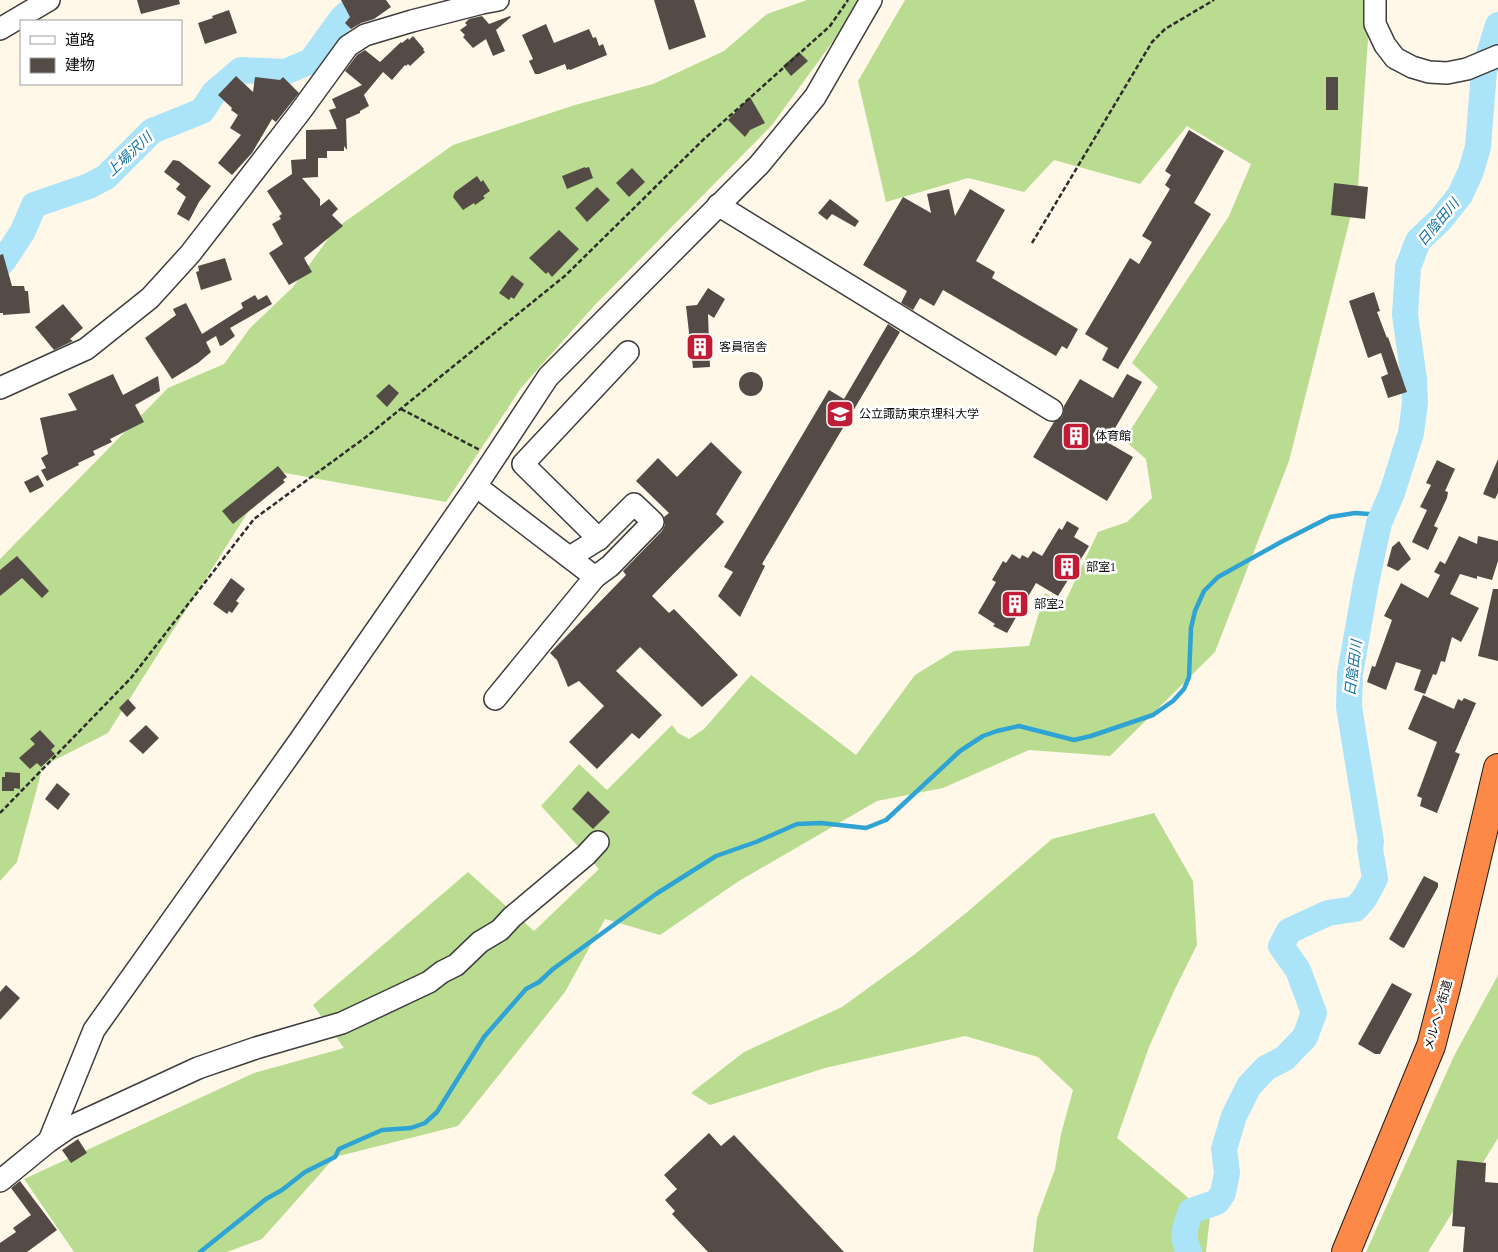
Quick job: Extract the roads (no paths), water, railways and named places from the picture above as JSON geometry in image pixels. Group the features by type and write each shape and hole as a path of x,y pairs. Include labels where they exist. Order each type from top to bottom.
{"highway":[{"name":"メルヘン街道","path":"1346,1252 1430,1046 1446,988 1498,768"}],"street":[{"path":"0,29 49,0"},
{"path":"49,1141 94,1030 300,740 476,486 548,377 759,165 815,96 871,0"},
{"path":"1374,0 1375,24 1385,45 1395,58 1412,67 1429,72 1447,73 1467,70 1498,56"},
{"path":"0,388 86,349 150,298 190,254 300,112 348,46 365,35 487,1"},
{"path":"718,205 1052,410"},
{"path":"599,539 523,464 628,352"},
{"path":"476,486 595,577"},
{"path":"495,699 595,577 610,566 653,522 634,504 599,539 570,557"},
{"path":"0,1181 68,1128 198,1068 256,1048 342,1023 429,982 442,972 456,965 480,942 500,930 512,917 586,855 598,842"}],"waterway":[{"name":"上場沢川","path":"0,264 23,231 34,205 89,186 106,177 152,131 202,111 214,93 241,70 285,72 311,61 342,18 364,0"},
{"name":"日陰田川","path":"1189,1252 1185,1241 1187,1222 1191,1211 1217,1202 1223,1193 1227,1173 1224,1149 1234,1116 1249,1086 1266,1068 1285,1058 1305,1037 1314,1013 1298,970 1281,946 1289,931 1328,913 1355,909 1364,899 1375,879 1370,848 1371,842 1349,707 1350,674 1379,523 1392,493 1411,433 1415,403 1414,379 1405,315 1408,267 1418,241 1441,219 1460,195 1471,171 1478,147 1484,71 1498,25"},
{"path":"200,1252 266,1199 282,1190 305,1172 335,1157 339,1149 382,1130 411,1128 425,1123 437,1112 484,1037 526,989 539,982 553,969 656,894 716,856 756,842 797,824 821,823 866,828 886,820 960,751 983,736 997,731 1019,726 1074,740 1153,715 1173,701 1184,689 1189,677 1191,628 1195,611 1204,591 1218,577 1330,517 1355,513 1383,515"}],"place":[{"name":"客員宿舎","path":"700,347"},
{"name":"公立諏訪東京理科大学","path":"840,414"},
{"name":"体育館","path":"1076,436"},
{"name":"部室1","path":"1067,567"},
{"name":"部室2","path":"1015,604"}]}
